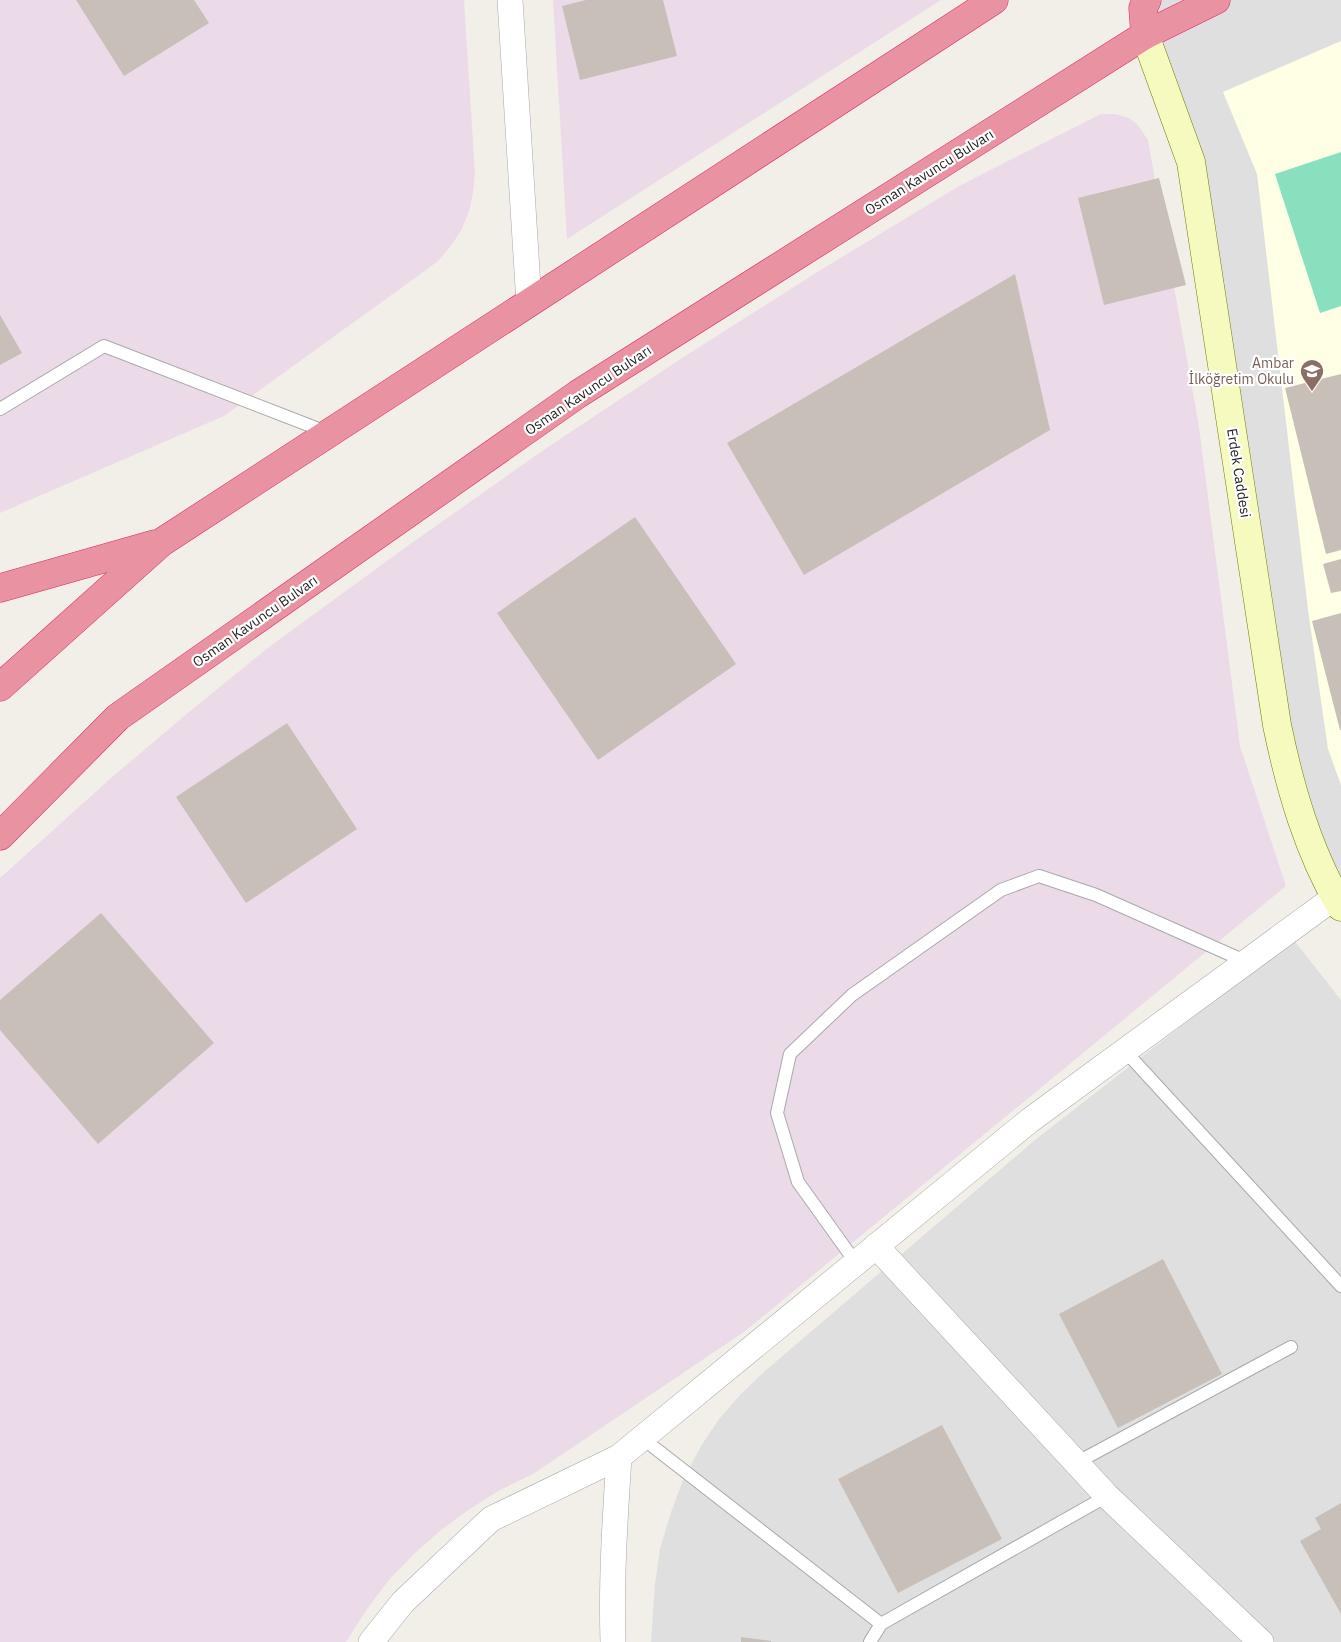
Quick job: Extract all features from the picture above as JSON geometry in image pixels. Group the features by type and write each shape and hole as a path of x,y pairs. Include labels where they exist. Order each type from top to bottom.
{"highway":[{"path":"0,687 162,542 994,0"},
{"path":"1145,35 1143,8 1147,0"},
{"name":"Osman Kavuncu Bulvarı","path":"0,836 118,717 578,394 1145,35 1216,0"},
{"path":"0,588 162,542"}],"street":[{"path":"510,0 529,303"},
{"name":"Erdek Caddesi","path":"1145,35 1191,162 1277,725 1287,770 1299,814 1338,902"},
{"path":"370,1642 403,1602 491,1519 619,1457 1029,1121 1247,962 1338,902"},
{"path":"876,1246 1107,1496 1261,1642"},
{"path":"613,1642 612,1604 619,1457"}],"lane":[{"path":"0,408 104,346 330,433"},
{"path":"856,1263 798,1182 777,1113 790,1054 852,995 1001,890 1039,876 1096,895 1247,962"},
{"path":"1125,1051 1341,1286"},
{"path":"1076,1463 1291,1347"},
{"path":"642,1438 882,1624"},
{"path":"870,1642 882,1624 1107,1496"}],"shaded area":[{"path":"0,0 464,0 475,174 469,211 462,229 438,261 224,416 0,513"},
{"path":"553,0 941,0 567,239"},
{"path":"1136,0 1341,0 1341,911 1297,807 1190,161"},
{"name":"Ambar İlköğretim Okulu","path":"1341,41 1341,785 1328,749 1308,610 1257,174 1223,92"},
{"path":"1101,114 1115,114 1129,118 1137,124 1148,140 1199,427 1240,746 1286,886 744,1332 533,1474 500,1490 441,1530 389,1580 367,1609 346,1642 0,1642 0,878 111,778 269,647 545,449 682,358 819,271 959,186"},
{"path":"1293,939 1341,1000 1341,1642 651,1642 655,1584 660,1549 670,1515 683,1480 701,1446 719,1419 741,1394 765,1371 1035,1140"}],"green space":[{"path":"1341,152 1341,306 1320,313 1275,174"}],"building":[{"path":"76,0 194,0 209,23 124,76"},
{"path":"586,0 663,0 677,56 580,80 562,6"},
{"path":"1159,178 1186,285 1104,305 1078,198"},
{"path":"1015,274 1050,430 804,575 727,443"},
{"path":"0,315 22,353 0,365"},
{"path":"1341,374 1341,550 1326,554 1285,388"},
{"path":"635,517 736,664 598,760 497,613"},
{"path":"1341,559 1341,591 1331,593 1323,564"},
{"path":"1341,613 1341,730 1340,730 1312,621"},
{"path":"287,723 357,829 246,903 176,797"},
{"path":"101,913 214,1043 98,1144 0,1030 0,1000"},
{"path":"1163,1259 1222,1374 1118,1428 1059,1314"},
{"path":"942,1425 1002,1539 898,1593 838,1479"},
{"path":"1341,1503 1341,1614 1300,1541 1321,1529 1315,1518"},
{"path":"741,1637 771,1641 771,1642 741,1642"}],"place":[{"name":"Ambar İlköğretim Okulu","path":"1312,392"}]}
